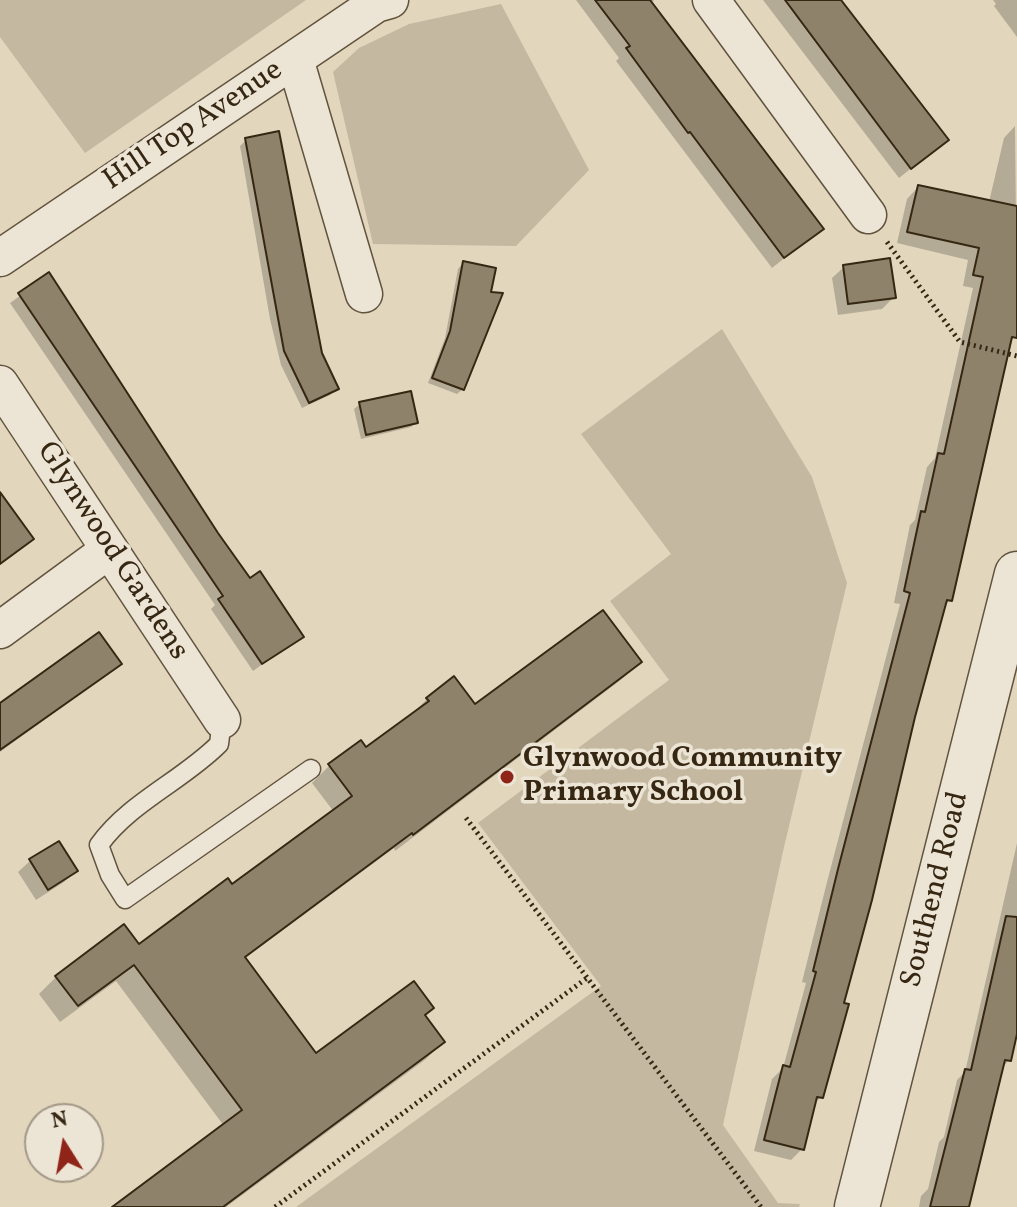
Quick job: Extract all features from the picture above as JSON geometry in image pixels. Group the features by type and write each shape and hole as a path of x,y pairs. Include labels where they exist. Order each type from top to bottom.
{"street":[{"name":"Hill Top Avenue","path":"0,258 376,4 390,0"},
{"path":"711,0 868,215"},
{"path":"295,59 364,294"},
{"name":"Glynwood Gardens","path":"0,384 222,720"},
{"path":"0,630 109,550"},
{"name":"Southend Road","path":"857,1207 1017,574"}],"lane":[{"path":"222,720 219,744 205,758 113,825 99,845 110,875 125,899 311,769"}],"path":[{"path":"868,215 960,342 1017,356"},
{"path":"466,818 761,1207"},
{"path":"275,1207 587,978"}],"shaded area":[{"path":"0,0 306,0 85,153 0,37"},
{"path":"501,4 589,170 516,246 373,244 333,72 359,48 409,24"},
{"path":"722,329 812,477 847,583 784,847 723,1125 778,1203 800,1204 799,1207 296,1207 601,986 478,823 669,680 610,601 671,554 581,434"}],"building":[{"path":"595,0 650,0 824,229 784,258 688,133"},
{"path":"785,0 841,0 949,140 911,169"},
{"path":"279,131 322,353 339,389 309,403 284,351 245,138"},
{"path":"918,185 1017,206 1017,338 1012,337 952,601 947,600 915,717 844,1003 849,1004 823,1098 817,1097 804,1150 764,1140 783,1065 790,1067 816,972 813,971 838,869 910,593 904,591 921,511 925,512 938,453 944,454 983,277 973,275 979,248 907,232"},
{"path":"890,258 896,298 848,304 843,265"},
{"path":"463,261 496,268 491,292 503,293 464,390 432,378 450,331"},
{"path":"49,272 218,533 250,578 260,571 304,637 262,664 218,599 223,596 18,293"},
{"path":"411,391 418,423 366,435 359,402"},
{"path":"0,492 34,539 0,564"},
{"path":"603,610 642,662 245,957 316,1053 414,981 434,1008 425,1015 445,1042 223,1207 112,1207 242,1110 134,965 78,1006 55,976 124,924 139,944 228,878 232,884 352,796 328,764 361,740 366,747 429,701 426,698 454,676 475,704"},
{"path":"99,632 122,664 0,750 0,703"},
{"path":"59,841 78,871 48,890 29,859"},
{"path":"1006,916 1017,917 1017,1034 1011,1061 1005,1060 969,1207 930,1207 965,1069 971,1070"}],"place":[{"name":"Glynwood Community Primary School","path":"507,777"}]}
